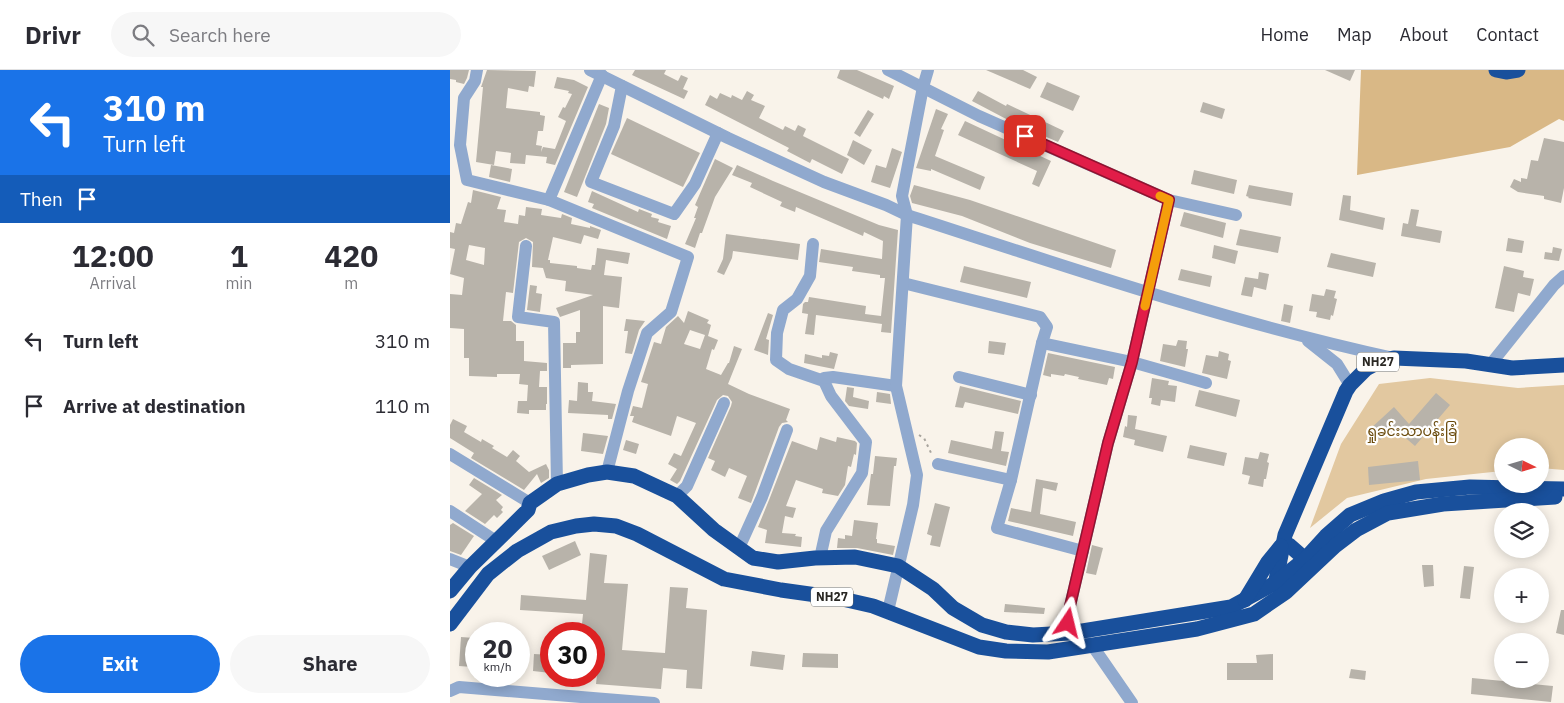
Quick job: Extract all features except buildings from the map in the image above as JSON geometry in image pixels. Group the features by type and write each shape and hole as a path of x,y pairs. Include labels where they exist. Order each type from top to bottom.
{"highway":[{"path":"1496,70 1506,72 1518,70"},
{"name":"NH27","path":"1280,587 1290,522 1350,385 1366,369 1377,363 1394,358 1466,361 1512,368 1564,365"},
{"name":"NH27","path":"450,591 470,567 528,510 530,503 557,484 588,475 607,472 634,476 677,496 714,530 753,558 778,562 820,558 855,558 898,566 933,588 953,608 982,625 1006,632 1032,635 1070,633 1231,607 1280,587 1356,530 1388,513 1443,504 1564,498"},
{"name":"NH27","path":"450,624 488,574 517,551 551,532 594,524 616,526 637,534 724,579 838,598 888,611 979,647 1006,651 1048,652 1197,629 1254,614 1326,536 1350,516 1384,501 1416,492 1470,487 1564,488"},
{"path":"1245,600 1268,562 1285,545 1305,558"}],"street":[{"path":"477,70 475,82 464,98 460,145 467,180 549,200 688,257 671,312 647,333 628,391 607,472"},
{"path":"888,70 979,116 1169,200 1236,215"},
{"path":"888,611 914,505 917,475 896,386 907,215 902,196 928,70"},
{"path":"549,200 596,72 718,133 824,182 886,205 907,215 1148,294 1304,338 1394,358"},
{"path":"622,86 614,126 591,182 674,214 695,184 718,133"},
{"path":"1132,703 1092,645 1070,633 1068,623 1070,606 1108,443 1132,362 1169,200"},
{"path":"813,244 810,276 797,299 783,310 777,333 776,360 789,369 824,381 831,396 866,442 862,473 826,531 820,558"},
{"path":"526,246 518,317 554,322 557,484"},
{"path":"1490,365 1554,285 1564,276"},
{"path":"903,283 1040,317 1047,327 1011,480 997,528 1083,551"},
{"path":"1304,338 1337,364 1350,385"},
{"path":"1042,343 1132,362 1206,383"},
{"path":"824,378 833,377 896,386"},
{"path":"959,378 1031,395"},
{"path":"677,496 687,486 724,403"},
{"path":"739,548 762,497 787,430"},
{"path":"450,454 530,503"},
{"path":"938,464 1011,480"},
{"path":"450,512 496,541"},
{"path":"450,560 470,567"},
{"path":"450,691 458,686 539,698 654,703"}],"path":[{"path":"905,428 924,438 938,464"}],"green space":[{"name":"ရှုခင်းသာပန်းခြံ","path":"1430,378 1518,388 1564,385 1564,470 1549,469 1549,438 1494,438 1494,472 1426,479 1347,498 1310,528 1341,444 1379,384"}],"shaded area":[{"path":"1361,70 1564,70 1564,121 1559,119 1510,147 1357,175"}],"slow traffic":[{"path":"1145,306 1169,200 1160,196"}],"route":[{"path":"1025,136 1169,200 1132,362 1100,474 1070,606 1068,623"}]}
